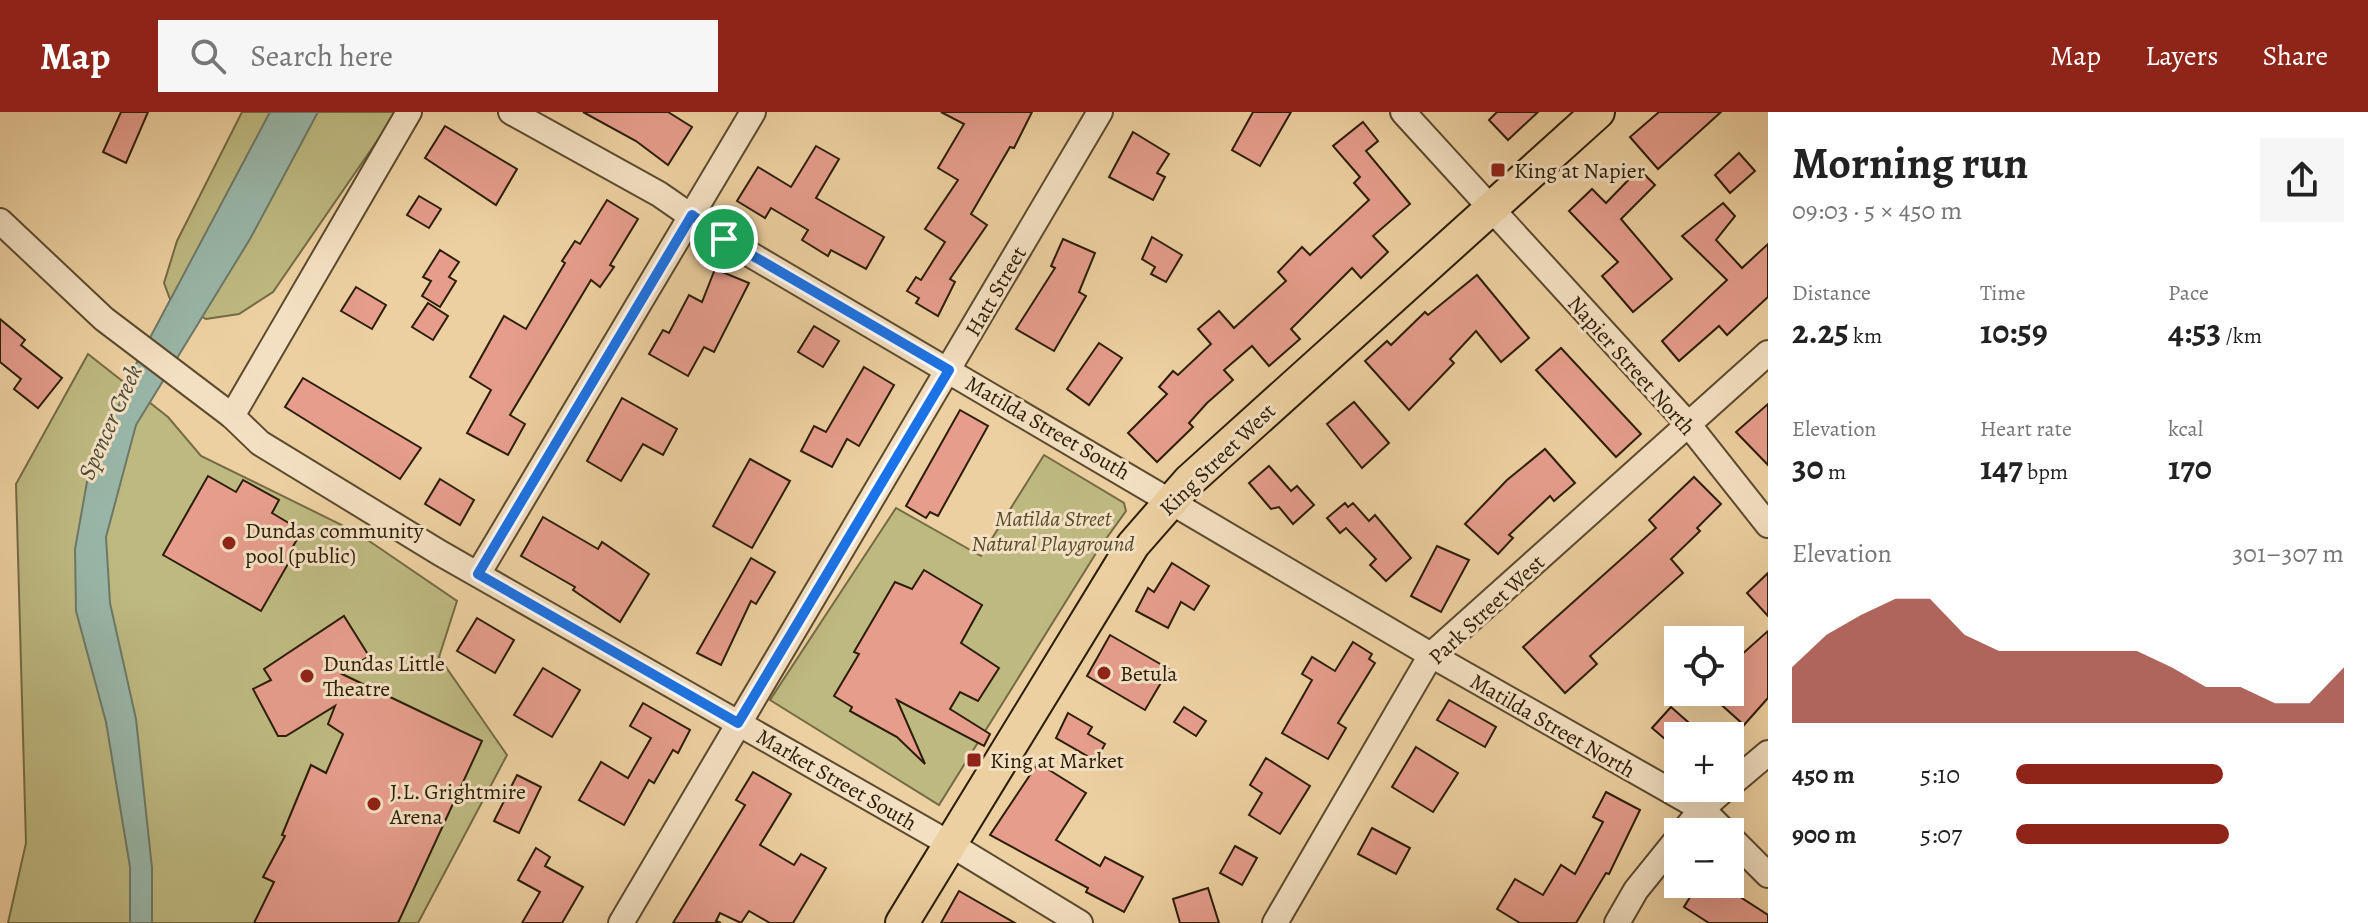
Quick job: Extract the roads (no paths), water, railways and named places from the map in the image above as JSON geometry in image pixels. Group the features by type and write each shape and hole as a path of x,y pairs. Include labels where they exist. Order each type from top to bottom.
{"main road":[{"name":"King Street West","path":"902,923 1133,545 1172,499 1598,112"}],"street":[{"path":"232,416 409,112"},
{"name":"Matilda Street South","path":"511,112 692,215 724,239 1172,499"},
{"path":"478,574 753,112"},
{"name":"Hatt Street","path":"621,923 1100,112"},
{"name":"Napier Street North","path":"1403,112 1688,424 1768,525"},
{"name":"Market Street South","path":"0,221 104,319 232,416 260,443 478,574 950,844 1080,923"},
{"name":"Park Street West","path":"1275,923 1431,655 1768,353"},
{"name":"Matilda Street North","path":"1172,499 1431,655 1702,809 1711,818"},
{"path":"1744,773 1768,753"},
{"path":"1695,818 1710,802"},
{"path":"1744,851 1768,875"},
{"path":"1617,923 1636,890 1664,855"}],"place":[{"name":"King at Napier","path":"1498,170"},
{"name":"Dundas community pool (public)","path":"229,543"},
{"name":"Betula","path":"1104,673"},
{"name":"Dundas Little Theatre","path":"307,676"},
{"name":"King at Market","path":"974,760"},
{"name":"J.L. Grightmire Arena","path":"374,804"}],"water label":[{"name":"Spencer Creek","path":"110,422"}],"park label":[{"name":"Matilda Street Natural Playground","path":"1053,530"}]}
